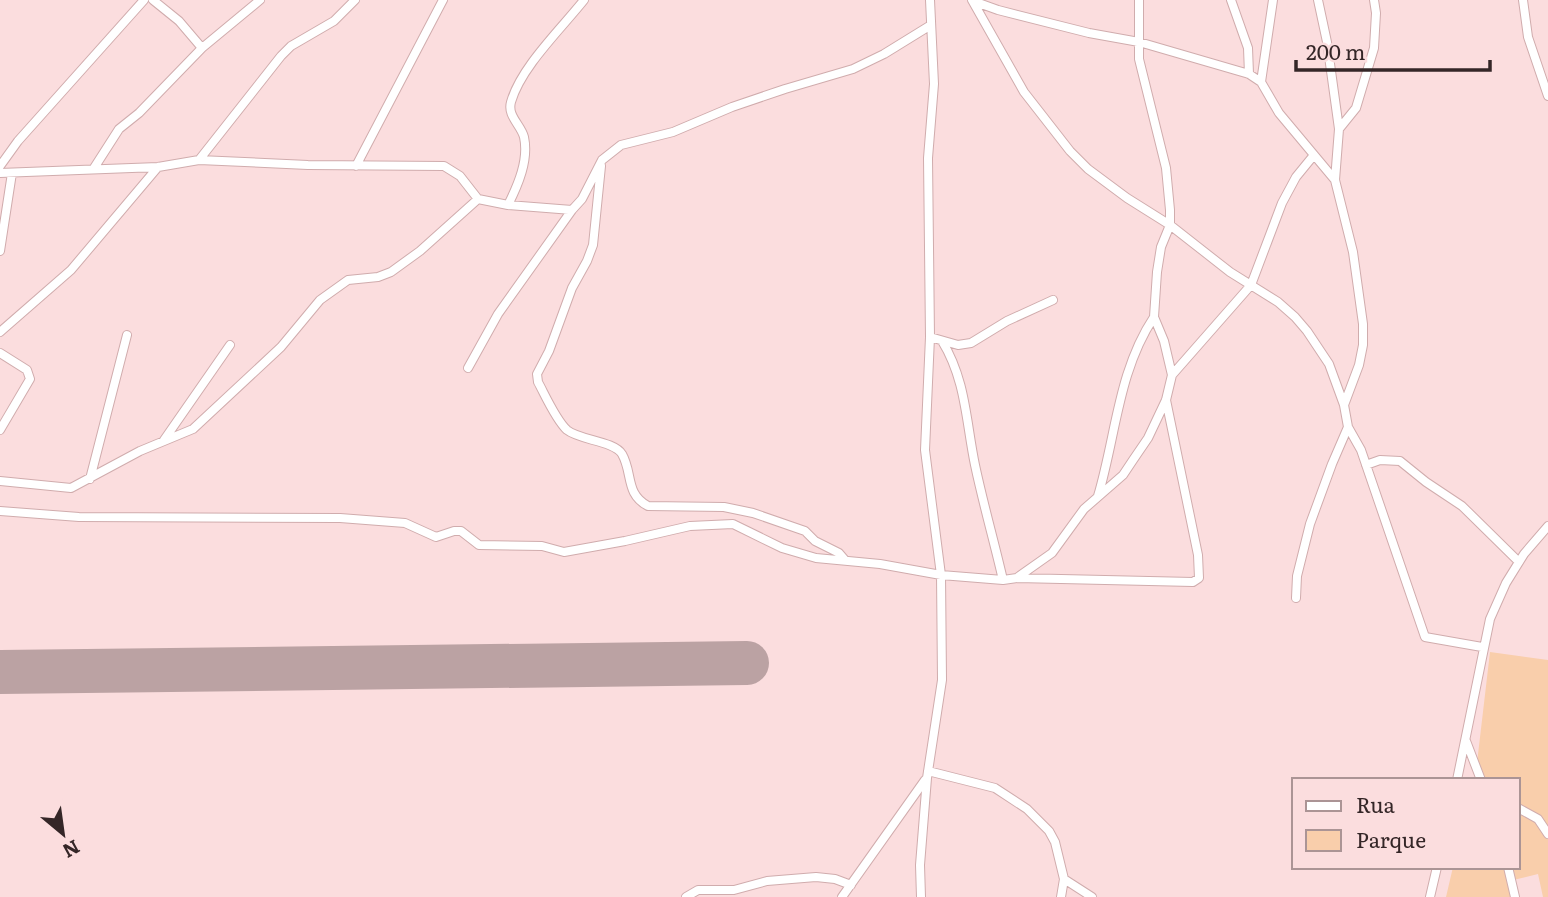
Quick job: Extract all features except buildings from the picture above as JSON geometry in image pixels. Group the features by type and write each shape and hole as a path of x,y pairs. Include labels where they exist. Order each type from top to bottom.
{"street":[{"path":"0,166 18,141 144,0"},
{"path":"153,0 179,21 202,48"},
{"path":"94,168 119,129 139,113 202,48 260,0"},
{"path":"199,160 281,56 291,46 334,21 355,0"},
{"path":"356,166 443,0"},
{"path":"508,205 522,170 525,144 522,130 512,115 511,103 523,76 584,0"},
{"path":"921,897 920,865 927,775 942,680 941,575 925,450 930,337 928,158 934,84 930,0"},
{"path":"998,10 1000,0"},
{"path":"1098,497 1132,357 1154,317 1161,247 1170,225 1166,168 1139,59 1139,0"},
{"path":"1231,0 1248,48 1250,74"},
{"path":"1261,82 1273,0"},
{"path":"1318,0 1327,42 1339,129 1335,180 1353,252 1363,324 1359,365 1344,405"},
{"path":"1339,129 1356,108 1364,88 1374,48 1374,0"},
{"path":"1523,0 1528,37 1548,96"},
{"path":"973,1 1089,33 1139,42 1250,74 1261,82 1279,113 1335,180"},
{"path":"973,1 989,34 1024,92 1070,151 1088,169 1170,225 1230,272 1278,302 1307,331 1329,364 1344,405 1348,427 1362,450 1425,637 1482,647"},
{"path":"468,368 498,314 582,199 602,160 621,145 673,132 732,107 853,69 877,58 931,25"},
{"path":"1172,374 1251,285 1282,203 1296,177 1314,155"},
{"path":"0,173 158,167 199,160 356,166 444,166 460,176 478,199 508,205 572,210"},
{"path":"602,160 593,245 572,288 549,351 537,374 538,382 564,428 618,450 623,456 634,494 648,506 724,507 753,513 805,531 815,541 838,553 845,560"},
{"path":"0,332 71,270 158,167"},
{"path":"0,251 12,173"},
{"path":"0,481 63,489 79,485 164,440 193,429 281,347 328,294 348,280 378,277 391,272 421,251 478,199"},
{"path":"930,337 958,345 971,343 1007,321 1052,300"},
{"path":"1017,578 1052,554 1084,509 1128,467 1148,438 1166,400 1172,374 1164,341 1154,317"},
{"path":"90,479 127,335"},
{"path":"942,341 958,374 968,416 976,471 1003,580"},
{"path":"164,440 230,345"},
{"path":"0,353 27,370 30,379 0,430"},
{"path":"0,511 79,517 370,520 405,523 436,537 461,531 479,545 541,546 564,552 690,526 733,524 782,548 816,558 941,575 1003,580 1197,581 1198,555 1166,400"},
{"path":"1296,598 1297,576 1310,524 1348,427"},
{"path":"1366,465 1380,460 1401,461 1462,506 1519,562"},
{"path":"1457,778 1482,647 1497,601 1519,562 1548,526"},
{"path":"1466,741 1480,778"},
{"path":"927,775 995,788 1027,808 1049,831 1055,842 1064,879 1061,897"},
{"path":"842,897 927,775"},
{"path":"1520,809 1538,819 1548,834"},
{"path":"1430,897 1437,869"},
{"path":"1508,869 1515,897"},
{"path":"686,897 698,890 734,890 767,881 816,877 835,879 851,885"},
{"path":"1064,879 1091,897"}],"green space":[{"path":"1490,652 1548,660 1548,897 1543,897 1538,874 1509,881 1512,897 1446,897 1453,869 1520,869 1520,778 1475,778"}],"runway":[{"path":"0,672 747,663"}]}
